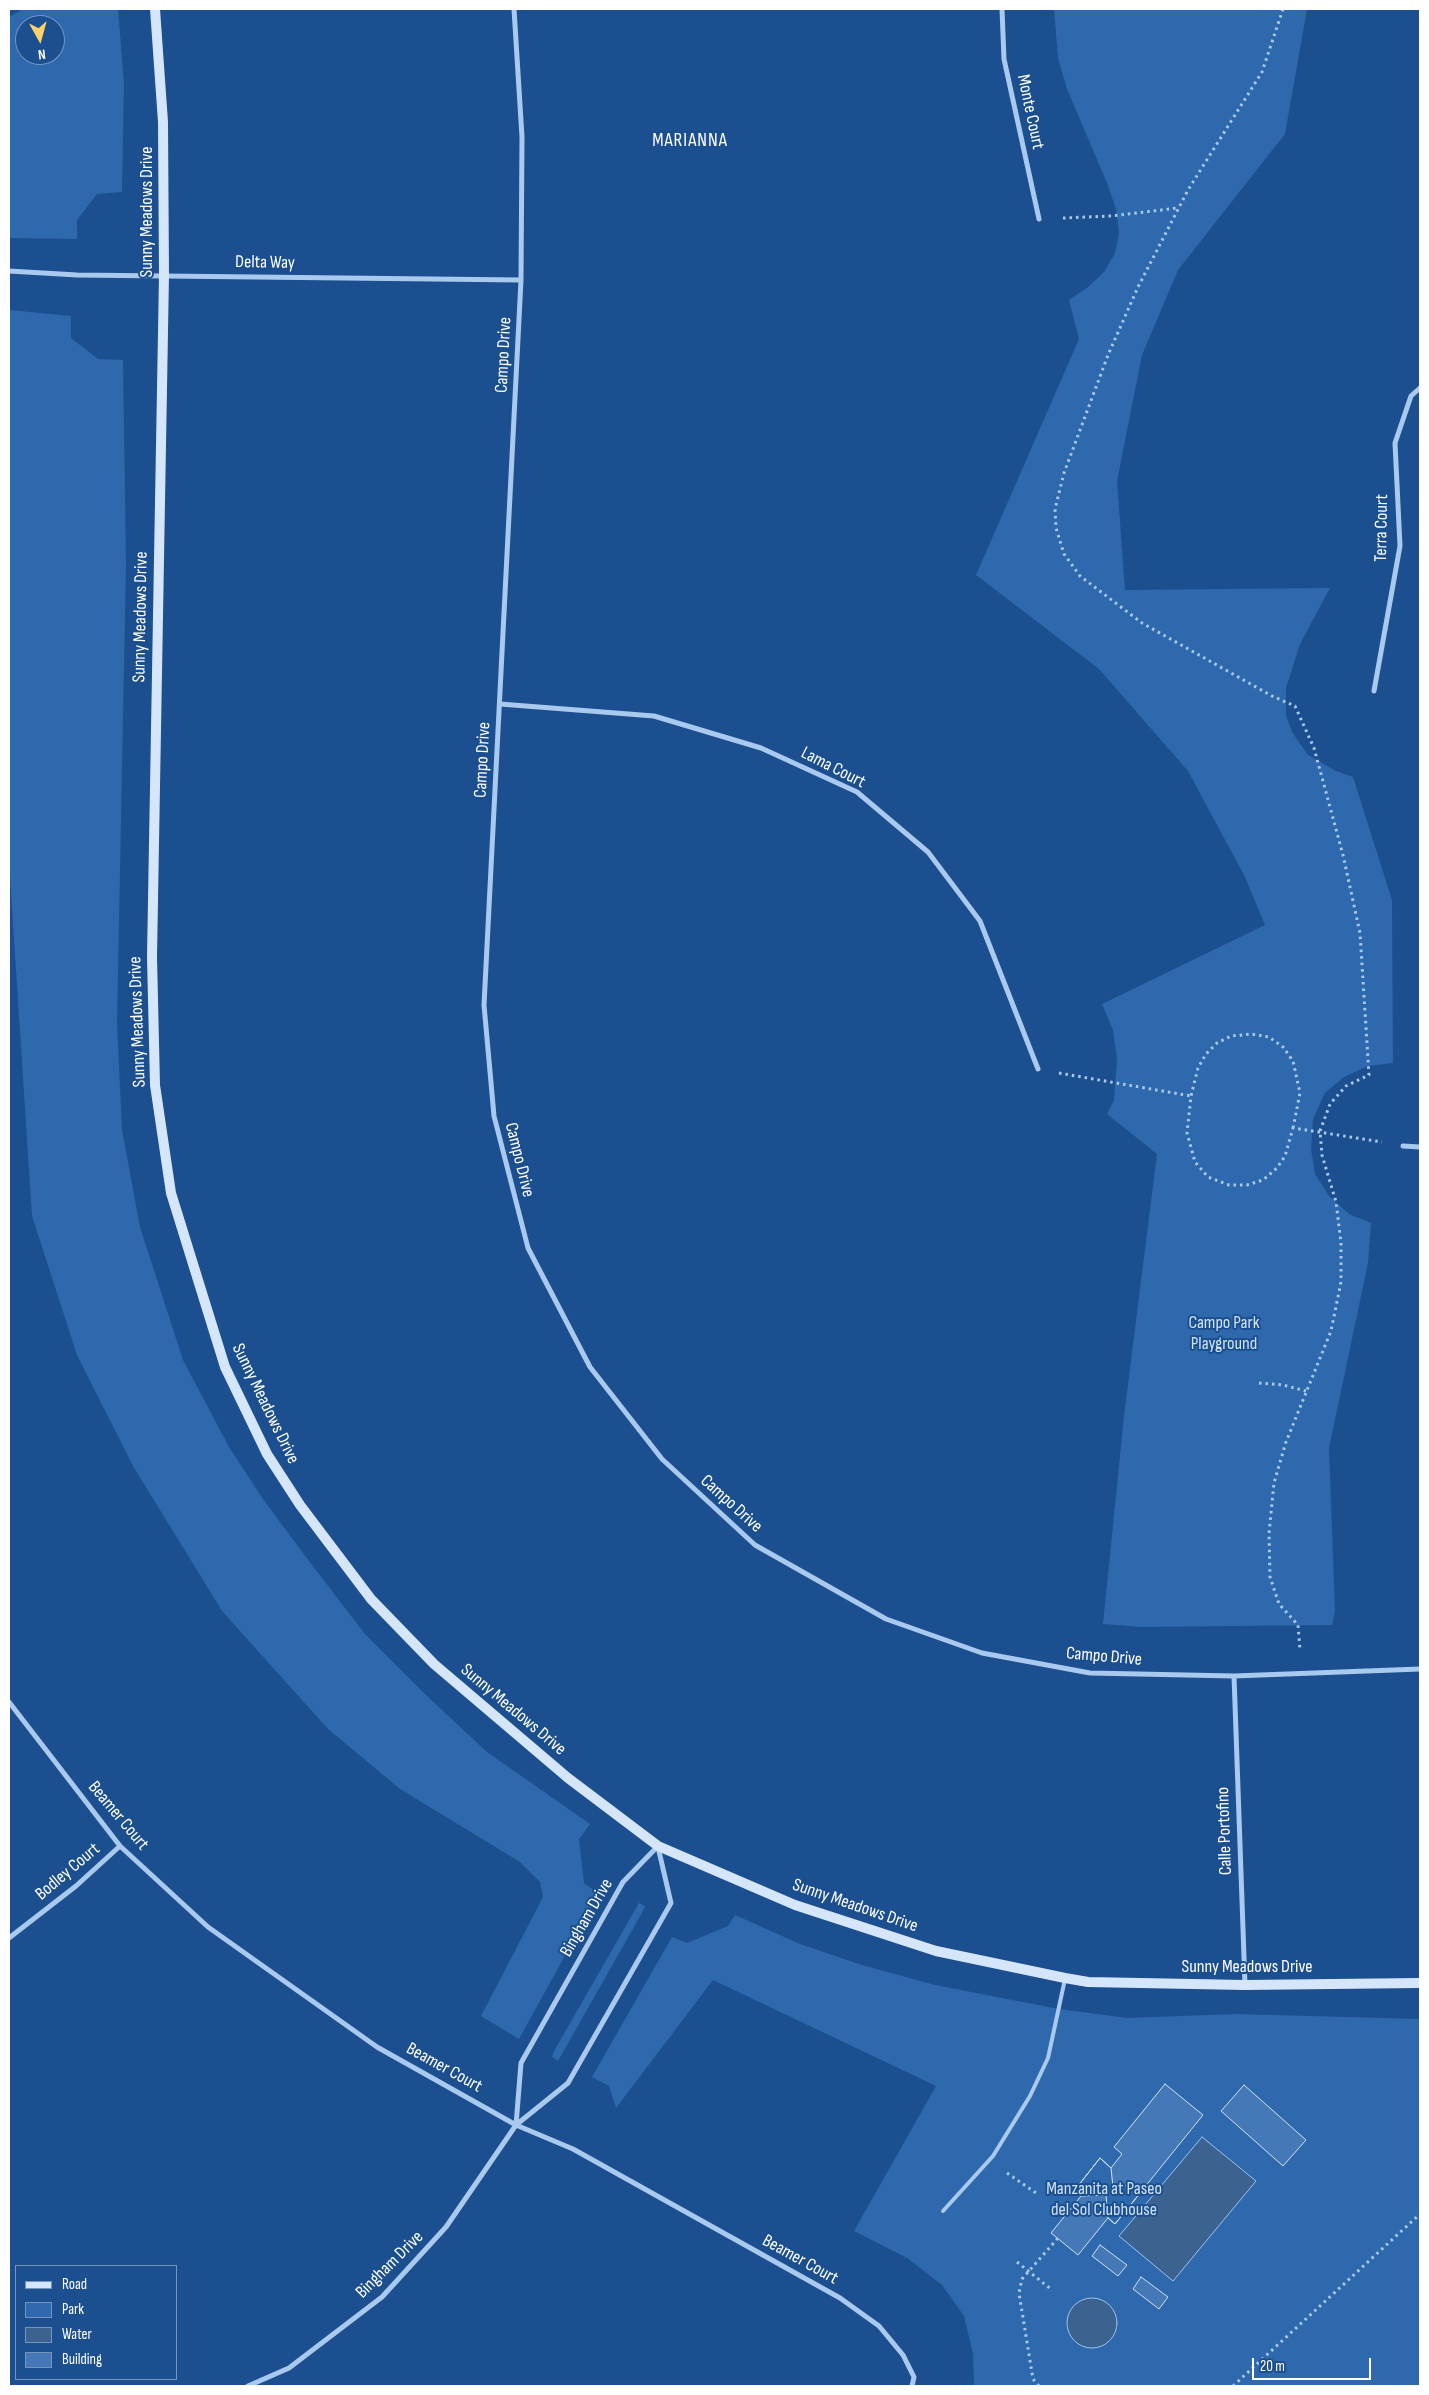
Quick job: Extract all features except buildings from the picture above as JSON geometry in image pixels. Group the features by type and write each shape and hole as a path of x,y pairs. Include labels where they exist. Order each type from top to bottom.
{"street":[{"name":"Sunny Meadows Drive","path":"155,9 163,122 164,275 152,957 155,1085 171,1193 225,1367 267,1454 300,1505 371,1599 434,1664 568,1778 658,1846 795,1905 936,1951 1065,1978 1088,1982 1245,1985 1420,1983"},
{"name":"Campo Drive","path":"514,9 522,137 521,280 484,1005 494,1116 528,1248 590,1367 662,1460 755,1545 886,1619 982,1653 1090,1673 1234,1676 1420,1669"},
{"name":"Monte Court","path":"1002,9 1004,59 1039,219"},
{"name":"Delta Way","path":"9,271 77,275 521,280"},
{"name":"Terra Court","path":"1374,691 1400,546 1395,443 1410,396 1420,388"},
{"name":"Lama Court","path":"500,704 654,716 761,748 857,792 928,852 980,921 1038,1069"},
{"path":"1403,1146 1420,1148"},
{"name":"Calle Portofino","path":"1234,1676 1245,1985"},
{"name":"Beamer Court","path":"9,1702 120,1846 208,1926 378,2047 516,2125 573,2149 840,2298 879,2326 903,2355 914,2377 912,2386"},
{"name":"Bodley Court","path":"9,1938 76,1886 120,1846"},
{"name":"Bingham Drive","path":"516,2125 521,2063 623,1882 658,1846"},
{"name":"Bingham Drive","path":"248,2386 289,2368 382,2297 446,2228 516,2125 568,2083 671,1903 658,1846"}],"lane":[{"path":"943,2211 989,2160 1030,2096 1048,2058 1065,1978"}],"path":[{"path":"1283,9 1262,72 1179,208 1138,286 1108,355 1064,473 1055,509 1056,528 1064,554 1080,576 1142,623 1272,696 1295,706 1314,748 1343,855 1360,933 1369,1075 1346,1086 1330,1104 1320,1131 1322,1155 1336,1202 1341,1243 1341,1282 1330,1330 1286,1442 1274,1483 1269,1534 1270,1577 1279,1604 1298,1625 1302,1673"},
{"path":"1039,219 1111,216 1179,208"},
{"path":"1251,1034 1269,1037 1283,1047 1293,1061 1298,1076 1300,1093 1285,1156 1277,1168 1263,1180 1247,1185 1229,1185 1208,1177 1195,1162 1187,1133 1191,1096 1198,1068 1206,1054 1217,1043 1231,1036 1251,1034"},
{"path":"1038,1069 1191,1096"},
{"path":"1293,1128 1403,1146"},
{"path":"1259,1383 1283,1385 1306,1391"},
{"path":"989,2160 1040,2195"},
{"path":"1233,2386 1420,2214"},
{"path":"1039,2386 1033,2379 1019,2293 1022,2279 1058,2238"},
{"path":"1017,2262 1052,2290"}],"green space":[{"path":"19,9 118,9 124,84 122,192 97,194 77,220 77,239 9,238 9,17 20,11"},
{"name":"Campo Park Playground","path":"1054,9 1307,9 1285,134 1178,270 1142,355 1117,481 1125,590 1330,588 1300,644 1286,688 1286,715 1292,732 1308,755 1336,771 1353,777 1392,900 1393,1063 1368,1066 1344,1077 1325,1093 1313,1119 1311,1149 1315,1174 1329,1196 1349,1214 1371,1223 1368,1263 1329,1448 1335,1611 1332,1625 1141,1627 1103,1624 1124,1416 1157,1154 1107,1114 1114,1100 1117,1058 1113,1030 1102,1004 1265,925 1245,877 1188,771 1099,669 976,575 1079,339 1069,300 1088,287 1104,272 1115,253 1119,233 1116,209 1107,183 1067,89 1058,58"},
{"path":"9,310 71,316 71,338 98,359 123,360 126,565 117,1023 122,1130 140,1227 183,1360 229,1447 263,1499 309,1561 365,1634 427,1696 487,1752 590,1824 579,1839 584,1883 599,1894 519,2039 481,2016 543,1897 540,1882 520,1862 400,1789 328,1729 222,1611 133,1466 77,1355 32,1216 9,862"},
{"path":"639,1903 645,1906 643,1911 558,2061 552,2057 554,2051"},
{"name":"Manzanita at Paseo del Sol Clubhouse","path":"735,1915 800,1944 862,1965 935,1985 1059,2009 1127,2018 1237,2014 1420,2019 1420,2386 974,2386 973,2354 964,2316 942,2285 907,2258 854,2231 936,2086 713,1980 616,2108 609,2086 592,2077 672,1937 687,1943 728,1926"}],"water":[{"path":"1202,2137 1256,2181 1173,2281 1119,2236"},
{"path":"1087,2298 1097,2298 1110,2305 1117,2318 1117,2328 1110,2341 1097,2348 1087,2348 1078,2344 1071,2337 1067,2328 1067,2318 1071,2309 1078,2302"}],"district":[{"name":"MARIANNA","path":"690,141"}]}
